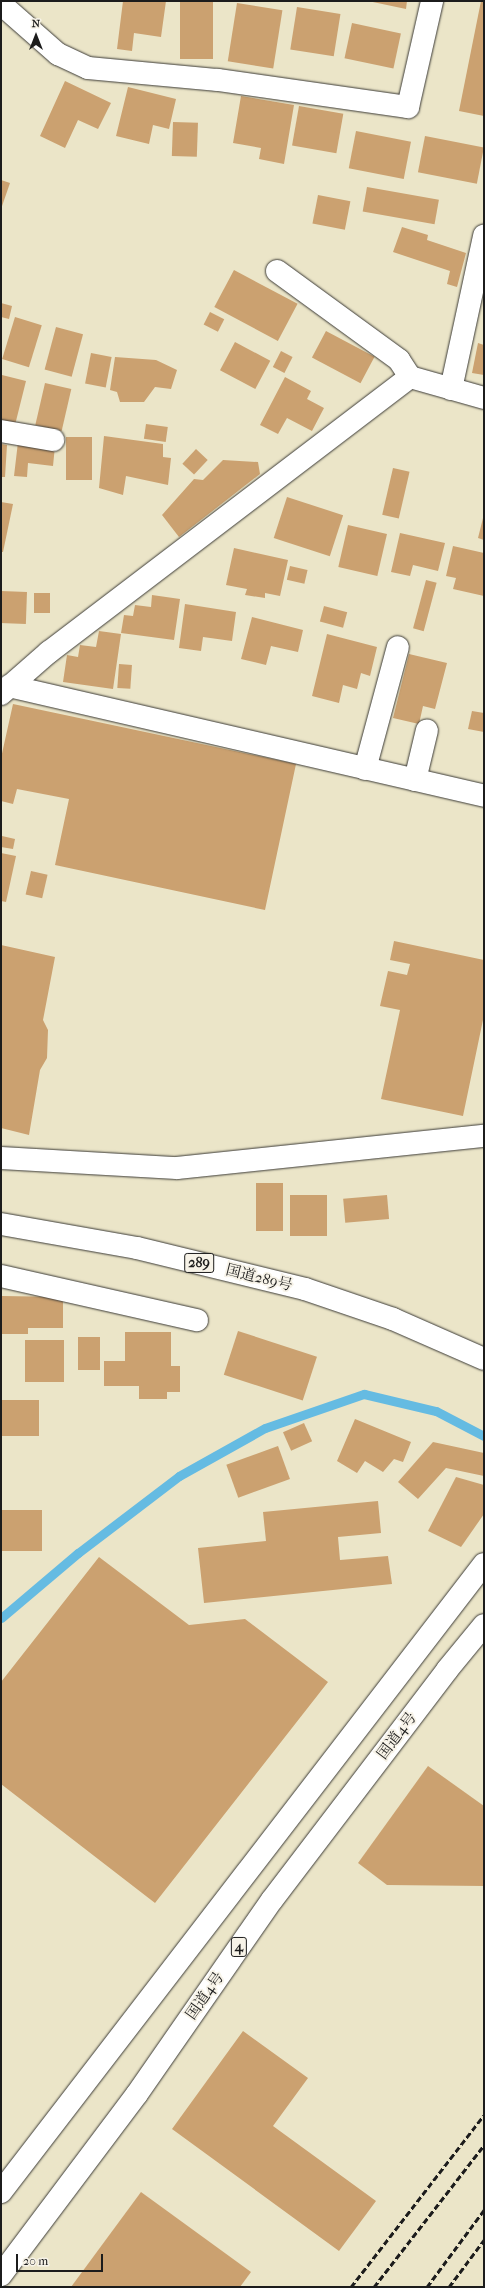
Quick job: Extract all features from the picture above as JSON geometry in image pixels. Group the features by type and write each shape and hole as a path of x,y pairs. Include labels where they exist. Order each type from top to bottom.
{"main road":[{"path":"1,4 58,54 88,68 218,80 408,107 432,1"},
{"path":"451,389 484,236"},
{"path":"276,271 399,360 410,377 484,398"},
{"path":"5,690 49,652 410,377"},
{"path":"1,431 53,440"},
{"path":"365,768 398,647"},
{"path":"5,690 365,768 484,796"},
{"path":"415,780 427,730"},
{"path":"1,1158 177,1168 484,1136"},
{"name":"国道289号","path":"1,1224 160,1254 305,1289 393,1319 484,1359"},
{"path":"1,1276 197,1320"},
{"path":"1,2192 484,1564"},
{"name":"国道4号","path":"1,2275 137,2094 272,1900 447,1670 484,1625"}],"building":[{"path":"123,1 166,1 161,37 134,33 132,51 117,49"},
{"path":"180,1 213,1 213,59 180,59"},
{"path":"368,1 407,1 406,9"},
{"path":"481,1 484,1 484,116 459,111"},
{"path":"237,3 282,10 273,68 228,61"},
{"path":"297,7 340,14 334,56 290,49"},
{"path":"352,23 401,33 393,69 345,58"},
{"path":"65,81 111,103 98,129 78,120 65,148 40,136"},
{"path":"128,87 176,99 169,129 153,125 149,144 116,136"},
{"path":"241,96 294,105 284,164 259,159 261,148 233,143"},
{"path":"299,106 343,114 336,153 292,145"},
{"path":"173,122 198,123 197,157 172,156"},
{"path":"356,131 411,142 404,179 349,168"},
{"path":"425,136 484,147 477,184 418,172"},
{"path":"1,180 10,183 1,209"},
{"path":"367,187 439,200 435,224 363,212"},
{"path":"318,195 350,201 345,230 312,223"},
{"path":"402,227 428,235 427,240 466,253 457,287 447,284 450,271 393,252"},
{"path":"234,270 298,304 278,341 214,307"},
{"path":"1,303 12,306 9,319 1,317"},
{"path":"210,312 224,319 218,332 204,324"},
{"path":"15,317 42,325 29,367 2,359"},
{"path":"56,327 83,334 72,377 45,370"},
{"path":"326,331 375,357 360,383 312,357"},
{"path":"235,342 270,361 255,389 220,370"},
{"path":"478,343 484,345 484,375 472,373"},
{"path":"281,351 293,357 284,373 273,367"},
{"path":"91,353 112,357 106,387 85,383"},
{"path":"115,357 156,360 177,370 171,389 155,387 144,402 120,402 117,392 110,390"},
{"path":"2,375 26,381 15,425 1,421"},
{"path":"285,377 311,391 307,399 324,408 312,431 287,418 278,434 260,425"},
{"path":"45,383 71,389 62,431 35,425"},
{"path":"146,424 168,427 166,442 144,439"},
{"path":"104,436 163,444 163,457 171,458 168,485 126,476 123,495 99,488"},
{"path":"66,437 92,437 92,480 66,480"},
{"path":"18,442 55,446 53,466 28,463 27,477 14,476"},
{"path":"1,444 7,445 5,477 1,477"},
{"path":"196,449 208,460 194,475 182,464"},
{"path":"223,460 258,462 260,474 179,537 162,515 194,479 203,480"},
{"path":"393,468 410,472 399,519 382,515"},
{"path":"287,497 343,515 330,556 274,538"},
{"path":"1,502 13,504 3,552 1,552"},
{"path":"484,514 484,540 478,538"},
{"path":"348,525 387,534 377,576 338,567"},
{"path":"400,533 445,543 438,571 413,565 410,576 391,572"},
{"path":"453,546 484,553 484,596 453,589 456,578 446,576"},
{"path":"234,548 288,560 280,596 265,593 265,598 245,595 247,589 226,585"},
{"path":"290,566 308,570 304,584 287,580"},
{"path":"426,580 437,583 424,631 413,628"},
{"path":"1,591 27,592 26,624 1,623"},
{"path":"34,593 50,593 50,613 34,613"},
{"path":"152,595 180,599 174,640 121,633 124,615 133,616 135,605 151,607"},
{"path":"185,604 236,612 232,641 203,637 201,651 179,648"},
{"path":"324,606 347,612 343,628 320,621"},
{"path":"252,617 303,630 298,652 271,646 266,665 241,659"},
{"path":"99,631 121,634 113,689 63,682 67,655 78,657 80,645 96,647"},
{"path":"327,634 377,647 370,676 361,673 357,689 343,685 339,703 312,696"},
{"path":"409,654 447,663 435,709 423,706 419,724 393,718"},
{"path":"119,664 132,665 130,689 117,688"},
{"path":"13,704 296,764 265,910 55,865 69,799 17,789 13,804 1,801 1,758"},
{"path":"472,711 484,713 484,732 468,729"},
{"path":"2,836 15,839 13,849 1,847"},
{"path":"1,853 16,856 6,902 1,901"},
{"path":"31,871 48,875 42,898 26,894"},
{"path":"394,941 484,960 484,1015 463,1116 381,1099 400,1010 380,1006 388,971 407,975 410,964 390,960"},
{"path":"1,945 55,957 43,1020 48,1030 47,1058 40,1070 29,1135 1,1128"},
{"path":"256,1183 283,1183 283,1231 256,1231"},
{"path":"290,1195 327,1195 327,1236 290,1236"},
{"path":"387,1195 389,1219 345,1223 343,1199"},
{"path":"2,1296 63,1297 63,1328 28,1328 28,1334 1,1334"},
{"path":"238,1331 317,1357 303,1400 224,1375"},
{"path":"125,1332 171,1332 171,1366 180,1366 180,1392 167,1392 167,1399 139,1399 139,1386 104,1386 104,1361 125,1361"},
{"path":"78,1337 100,1337 100,1370 78,1370"},
{"path":"25,1340 64,1340 64,1382 25,1382"},
{"path":"1,1400 39,1400 39,1436 1,1436"},
{"path":"355,1419 411,1442 403,1462 394,1459 383,1472 365,1461 357,1473 337,1461"},
{"path":"304,1423 312,1441 291,1451 283,1432"},
{"path":"433,1442 484,1453 484,1476 446,1468 418,1499 398,1482"},
{"path":"278,1446 290,1479 238,1498 226,1465"},
{"path":"456,1477 484,1485 484,1514 461,1547 428,1531"},
{"path":"378,1501 381,1533 338,1537 340,1560 388,1556 392,1584 204,1603 198,1548 266,1541 263,1512"},
{"path":"1,1510 42,1510 42,1551 1,1551"},
{"path":"99,1557 189,1625 245,1619 328,1682 155,1903 1,1784 1,1682"},
{"path":"428,1766 484,1806 484,1886 387,1885 358,1863"},
{"path":"243,2031 308,2078 273,2126 376,2201 339,2251 172,2129"},
{"path":"141,2192 251,2272 240,2287 71,2287"}],"waterway":[{"path":"1,1618 78,1553 179,1476 265,1428 364,1394 436,1411 484,1436"}],"railway":[{"path":"351,2287 484,2115"},
{"path":"374,2287 484,2145"},
{"path":"427,2287 484,2210"},
{"path":"449,2287 484,2240"}]}
